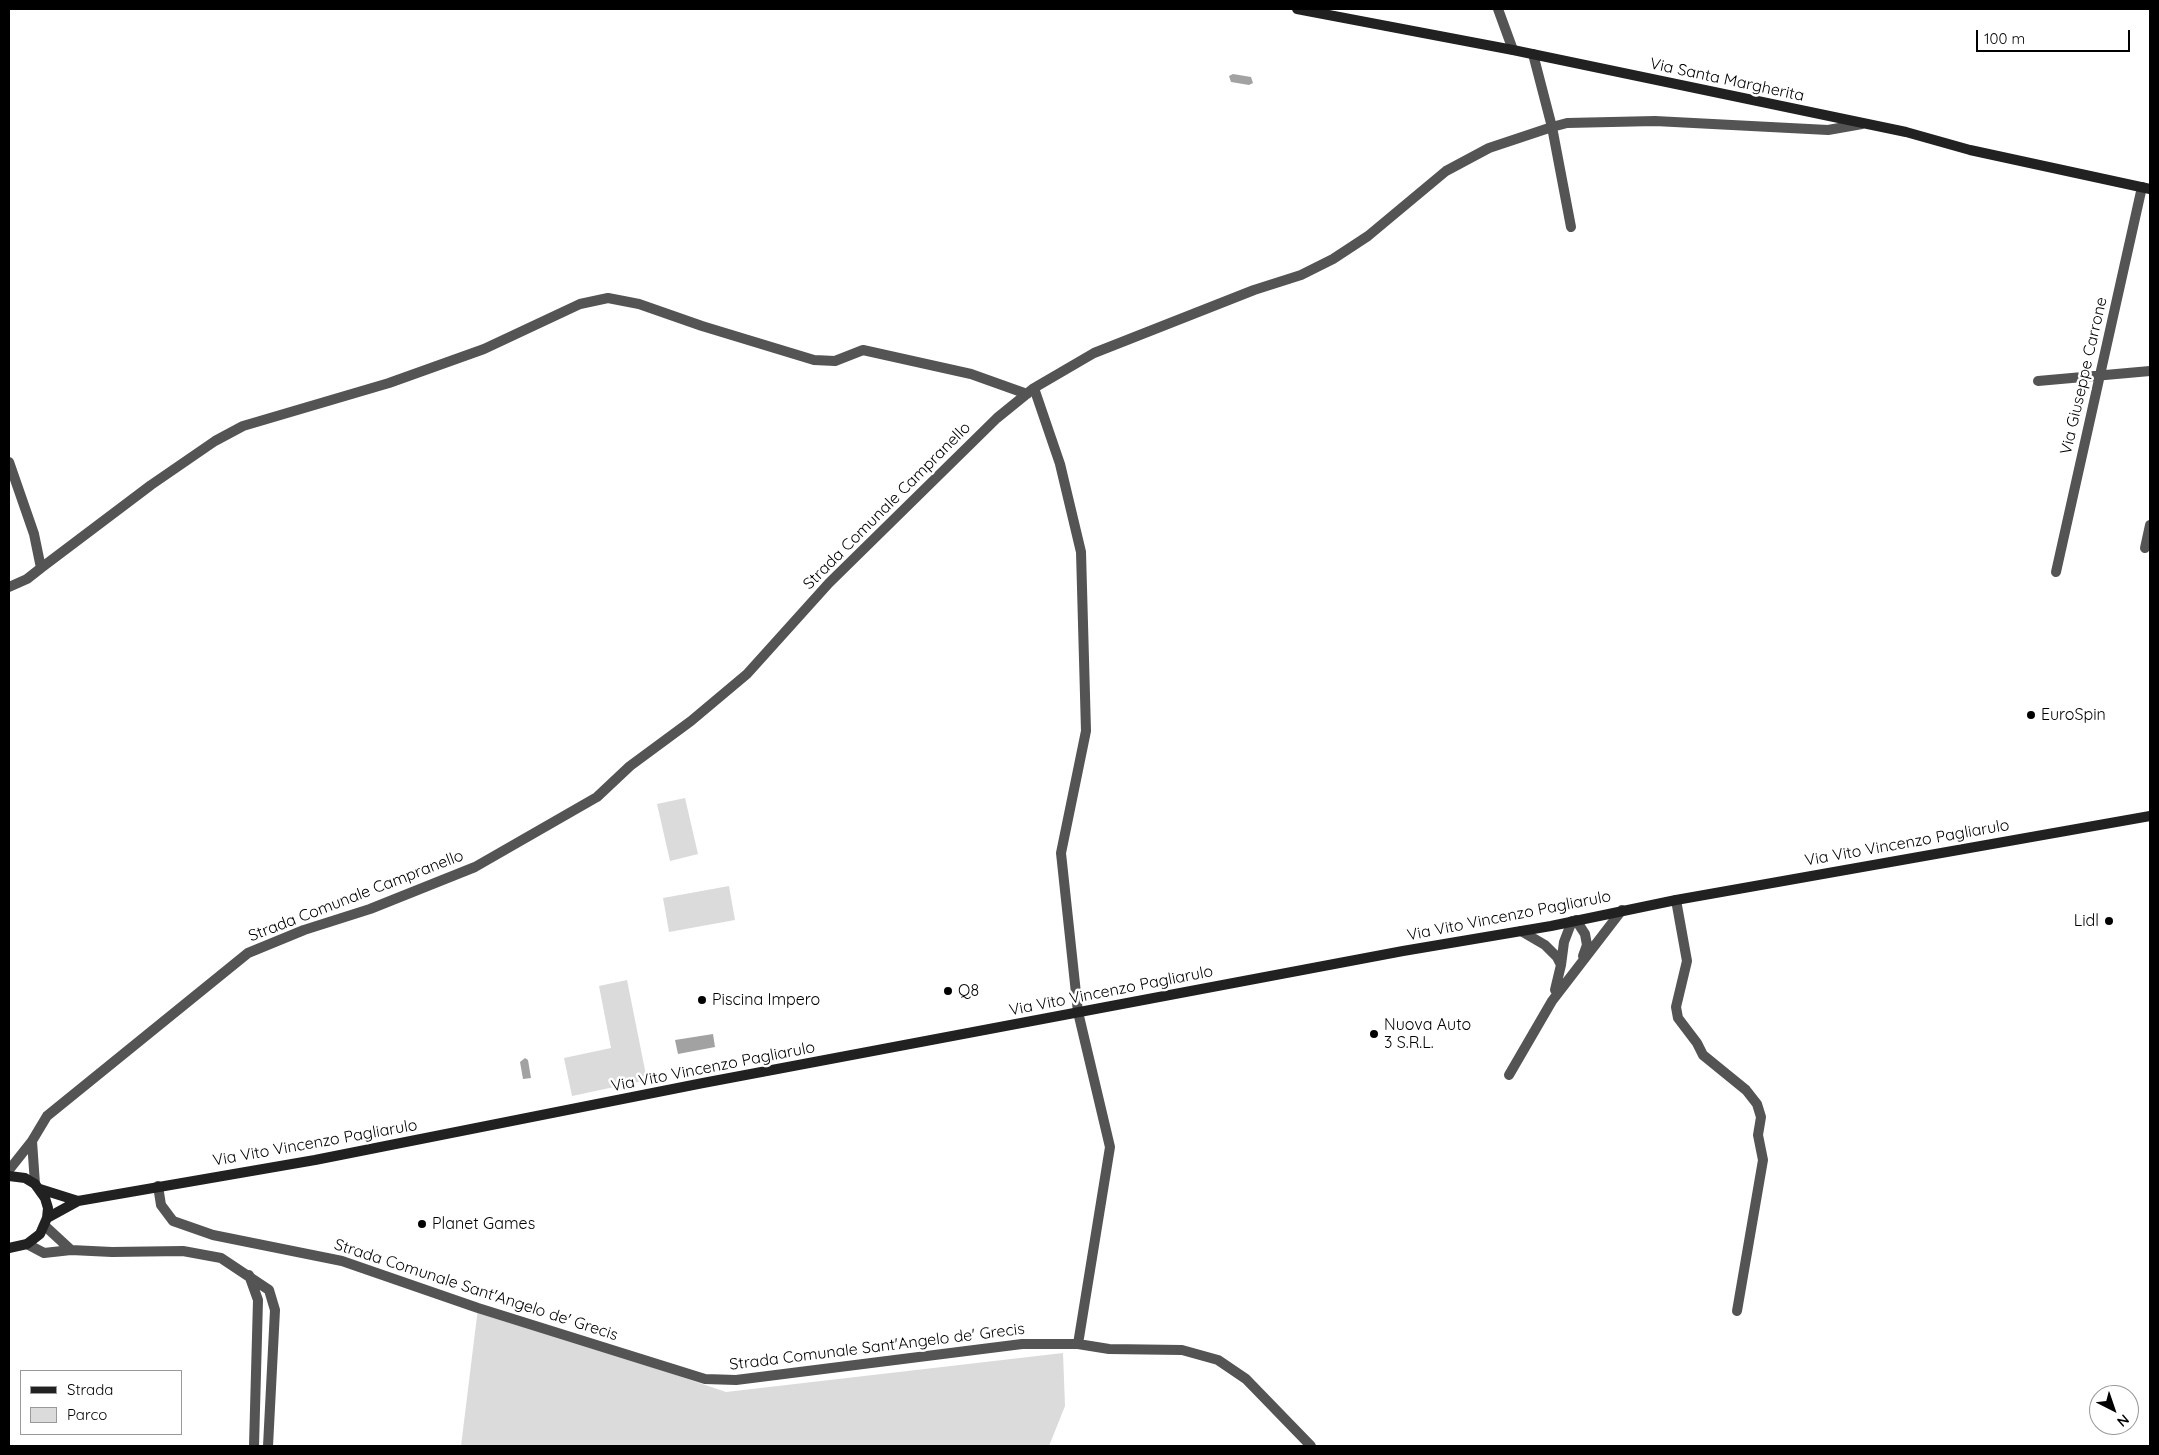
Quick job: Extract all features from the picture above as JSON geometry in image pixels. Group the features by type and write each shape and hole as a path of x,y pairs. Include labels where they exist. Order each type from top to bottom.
{"street":[{"name":"Via Santa Margherita","path":"1297,9 1533,54 1906,132 1970,150 2146,188"},
{"path":"1498,9 1513,50"},
{"path":"1533,54 1552,127 1571,227"},
{"name":"Strada Comunale Campranello","path":"9,1170 32,1141 47,1116 248,953 304,930 370,909 476,867 597,797 643,755 691,721 747,674 830,583 997,418 1030,391 1094,353 1254,290 1301,275 1333,259 1368,236 1446,170 1489,148 1552,127 1568,124 1655,121 1828,130 1862,124"},
{"name":"Via Giuseppe Carrone","path":"2056,572 2100,375 2146,188"},
{"path":"9,587 27,579 150,485 215,441 243,426 398,380 484,349 580,304 608,298 639,304 702,326 814,360 835,361 864,350 971,374 1030,391 1060,464 1081,552 1086,731 1061,853 1078,1012 1110,1147 1078,1344"},
{"path":"2038,381 2150,371"},
{"path":"9,462 34,534 41,568"},
{"path":"2145,548 2150,525"},
{"name":"Via Vito Vincenzo Pagliarulo","path":"9,1256 18,1247 40,1234 46,1222 78,1201 315,1160 1078,1012 1521,931 1622,910 2150,816"},
{"path":"1676,900 1687,962 1676,1007 1678,1018 1697,1043 1702,1055 1746,1090 1757,1104 1761,1118 1758,1135 1763,1160 1737,1311"},
{"path":"1509,1075 1552,1001 1622,910"},
{"path":"1574,920 1584,934 1587,945 1582,961"},
{"path":"1552,1001 1559,981 1564,942 1574,920"},
{"path":"1521,931 1545,945 1561,965"},
{"path":"32,1141 37,1186 48,1208 46,1222 71,1250"},
{"name":"Via Vito Vincenzo Pagliarulo","path":"9,1176 25,1178 37,1186 78,1201"},
{"name":"Strada Comunale Sant'Angelo de' Grecis","path":"158,1186 161,1205 173,1221 213,1235 342,1261 478,1308 705,1379 736,1380 1022,1344 1078,1344 1109,1349 1182,1350 1218,1360 1246,1379 1311,1446"},
{"path":"18,1247 44,1253 71,1250 112,1252 182,1251 221,1258 248,1274 269,1290 275,1310 268,1446"},
{"path":"248,1274 258,1300 254,1446"}],"green space":[{"path":"685,798 698,854 670,861 657,804"},
{"path":"729,886 735,920 669,932 663,898"},
{"path":"627,980 647,1080 572,1096 564,1058 611,1048 599,986"},
{"path":"478,1308 726,1392 1063,1353 1065,1406 1049,1446 461,1446"}],"shaded area":[{"path":"1233,74 1251,77 1253,83 1249,85 1231,82 1229,76"},
{"path":"713,1034 715,1047 678,1054 675,1040"},
{"path":"525,1058 528,1060 531,1078 523,1079 520,1062"}],"place":[{"name":"EuroSpin","path":"2031,715"},
{"name":"Lidl","path":"2109,921"},
{"name":"Q8","path":"948,991"},
{"name":"Piscina Impero","path":"702,1000"},
{"name":"Nuova Auto 3 S.R.L.","path":"1374,1034"},
{"name":"Planet Games","path":"422,1224"}]}
